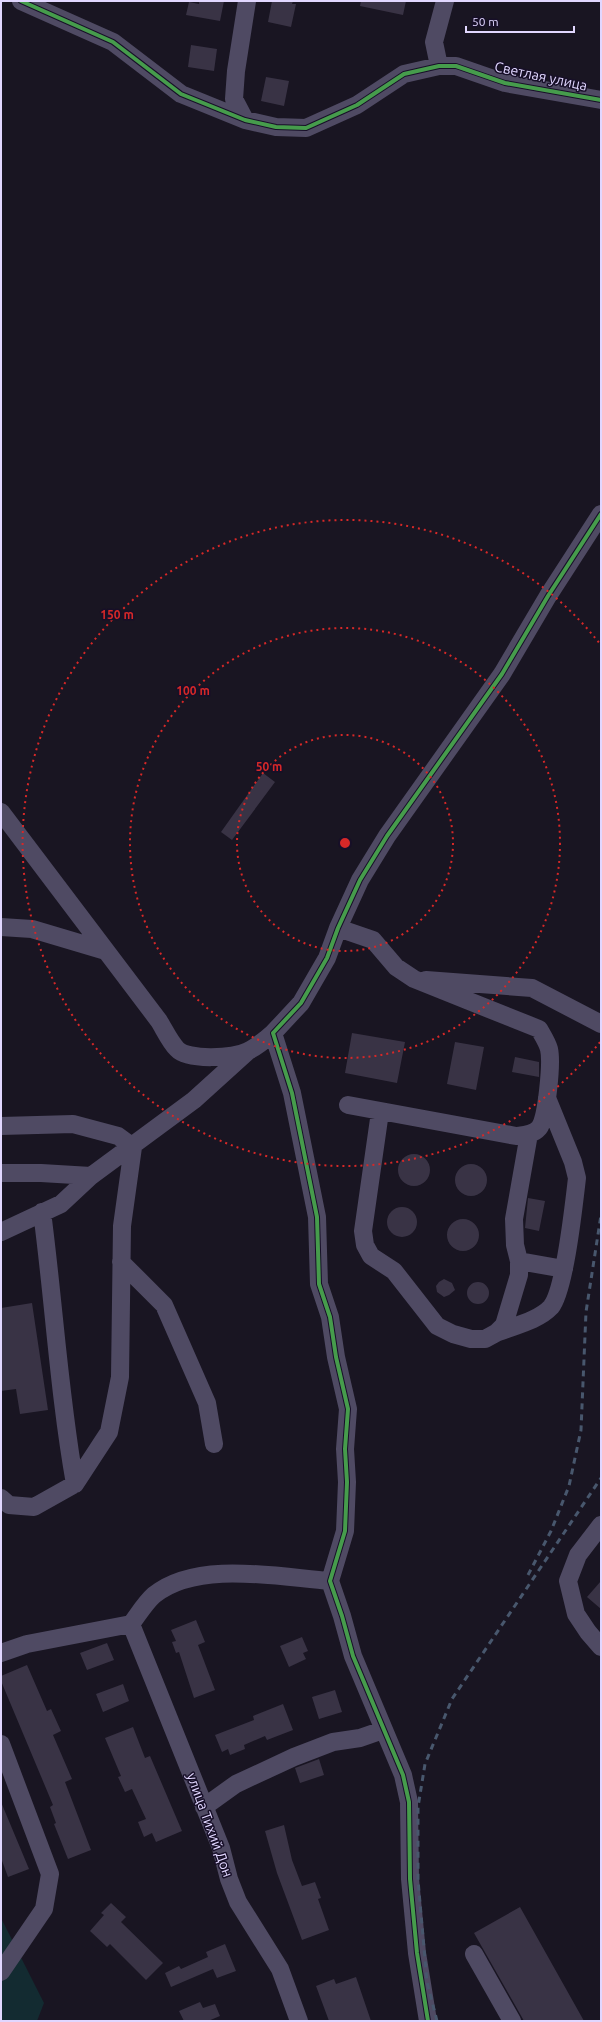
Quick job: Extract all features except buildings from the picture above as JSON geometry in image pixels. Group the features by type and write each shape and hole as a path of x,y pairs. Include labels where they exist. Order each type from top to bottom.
{"street":[{"name":"Светлая улица","path":"21,1 113,42 182,94 245,120 276,127 306,128 357,104 404,74 439,66 456,66 505,83 601,100"},
{"path":"245,120 234,99 236,71 247,1"},
{"path":"439,66 434,42 445,1"},
{"path":"1,1232 60,1204 91,1176 133,1147 194,1100 247,1052 273,1033 301,1003 327,958 338,928 360,880 387,836 502,674 548,596 601,514"},
{"path":"1,812 159,1021 177,1050 190,1055 214,1057 247,1052"},
{"path":"1,927 32,930 106,951"},
{"path":"338,928 373,940 396,967 414,979 539,1029 549,1048 550,1060 545,1111 539,1128 530,1134 516,1136 348,1105"},
{"path":"414,979 532,988 601,1024"},
{"path":"273,1033 292,1094 317,1217 319,1284 330,1316 336,1358 348,1409 345,1449 345,1531 330,1581 342,1616 353,1656 382,1730 403,1775 409,1802 410,1878 417,1953 428,2021"},
{"path":"380,1112 363,1231 365,1245 371,1256 394,1271 437,1326 453,1334 471,1340 485,1339 496,1333 537,1317 551,1306 559,1288 564,1269 577,1178 573,1162 547,1097"},
{"path":"1,1126 73,1124 118,1136 133,1147"},
{"path":"496,1333 504,1324 519,1275 519,1261 515,1245 514,1219 530,1134"},
{"path":"1,1498 9,1505 34,1507 75,1484 110,1432 120,1377 122,1226 133,1147"},
{"path":"1,1173 41,1173 91,1176"},
{"path":"42,1212 52,1285 61,1393 75,1484"},
{"path":"519,1261 564,1269"},
{"path":"121,1262 164,1305 206,1403 214,1444"},
{"path":"601,1525 578,1555 568,1581 576,1614 588,1632 601,1647"},
{"path":"1,1653 27,1644 131,1624 153,1596 167,1586 187,1579 222,1573 330,1581"},
{"name":"улица Тихий Дон","path":"131,1624 221,1848 229,1879 238,1902 280,1970 299,2021"},
{"path":"204,1807 236,1784 294,1757 333,1742 360,1738 382,1730"},
{"path":"1,1744 50,1874 44,1908 1,1972"},
{"path":"474,1954 512,2021"}],"green space":[{"path":"1,1918 44,2003 37,2021 1,2021"}],"railway":[{"path":"528,1575 551,1531 569,1486 581,1430 586,1312 601,1215"},
{"path":"437,2021 427,1982 418,1880 418,1807 425,1764 452,1699 601,1478"}],"cycle path":[{"path":"21,1 113,42 181,94 245,120 276,127 306,128 357,105 404,74 439,66 456,66 505,83 601,100"},
{"path":"428,2021 417,1953 410,1879 409,1802 403,1775 353,1656 342,1616 330,1581 345,1531 347,1482 345,1449 348,1409 336,1357 330,1317 319,1284 317,1217 292,1093 273,1033 301,1003 327,958 338,928 360,880 387,836 502,674 548,596 601,514"}]}
